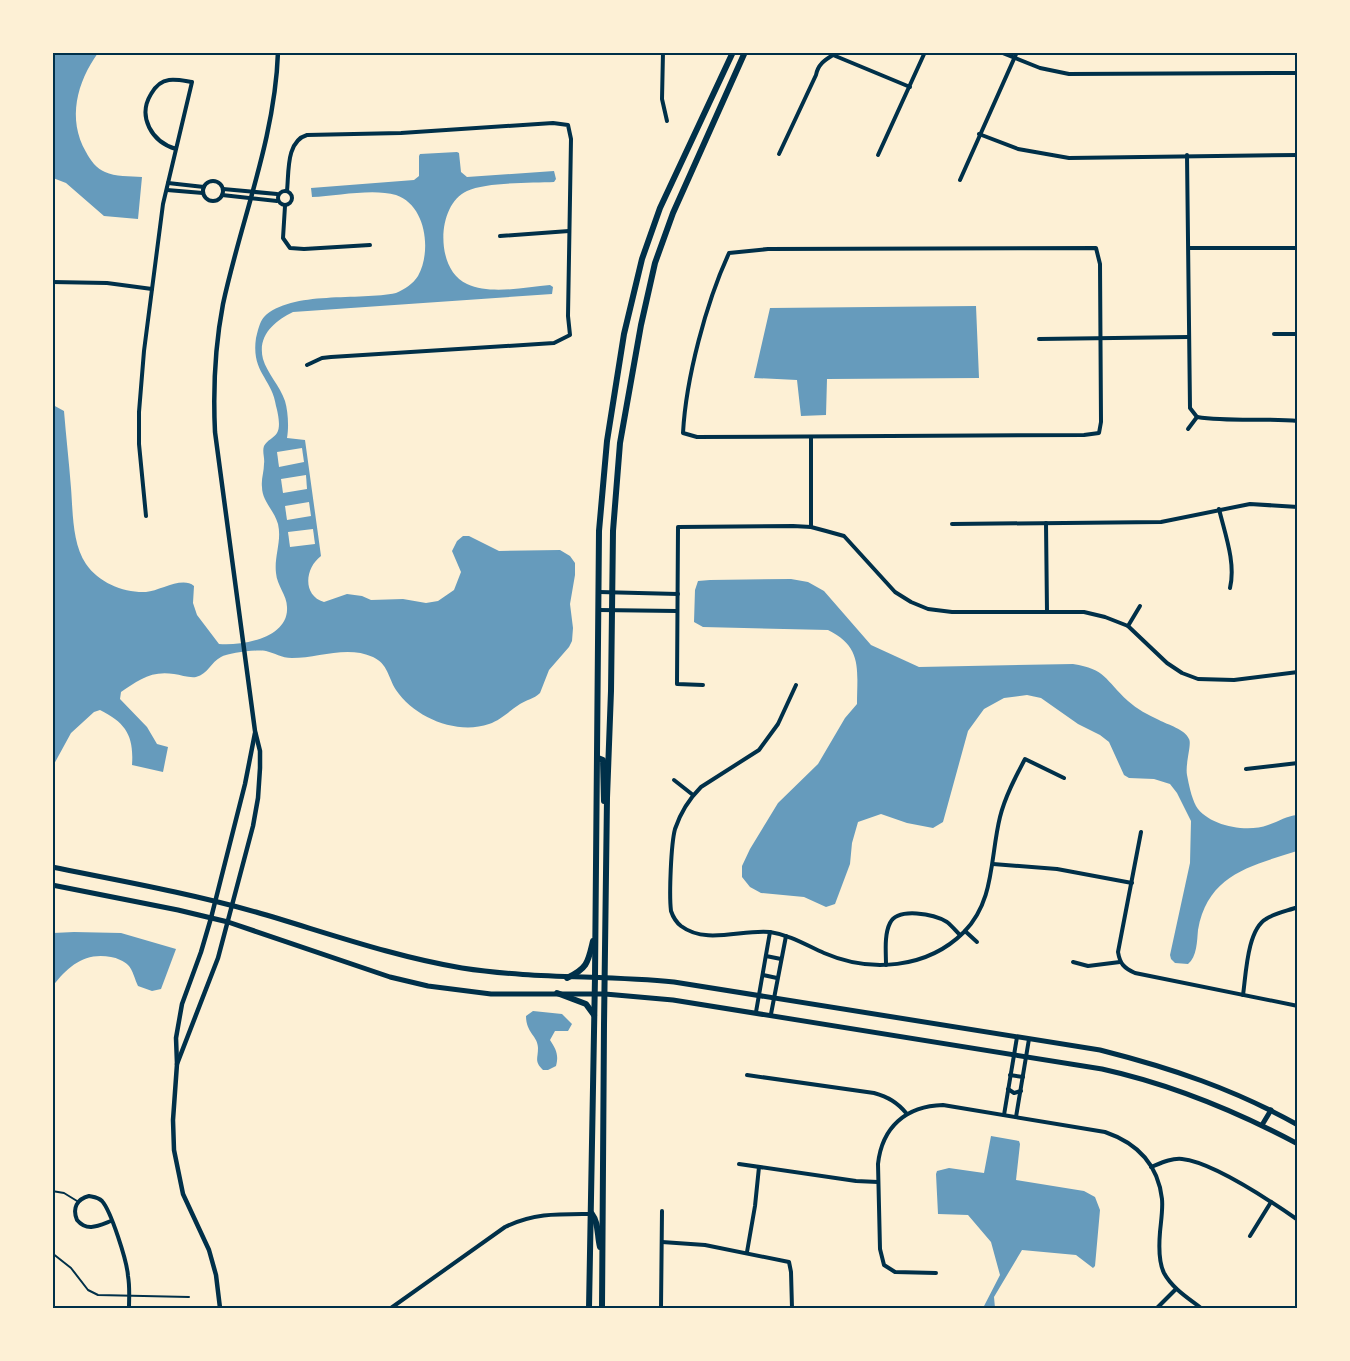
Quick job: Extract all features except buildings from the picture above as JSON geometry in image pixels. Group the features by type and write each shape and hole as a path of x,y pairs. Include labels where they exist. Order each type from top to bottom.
{"main road":[{"path":"589,1308 596,929 599,531 607,441 628,321 642,259 660,208 733,52"},
{"path":"602,1308 607,817 613,531 620,443 641,325 655,263 673,213 746,52"},
{"path":"692,138 704,143"},
{"path":"628,321 641,325"},
{"path":"598,758 603,760 603,792 607,817"},
{"path":"52,867 185,894 426,961 501,973 674,982 1100,1050 1162,1065 1220,1086 1298,1125"},
{"path":"52,885 228,922 380,973 428,986 491,994 595,993 673,1000 1014,1054 1132,1076 1243,1115 1298,1144"},
{"path":"567,978 578,973 588,963 596,929"},
{"path":"557,993 586,1004 594,1017"},
{"path":"1262,1125 1271,1110"},
{"path":"591,1214 597,1222 597,1235 603,1256"},
{"path":"589,1296 602,1297"}],"street":[{"path":"177,1064 218,958 253,826 260,786 260,751 255,731 215,432 215,382 217,344 223,306 272,108 278,52"},
{"path":"663,52 662,99 666,121"},
{"path":"878,155 925,52"},
{"path":"1000,52 1040,68 1069,74 1298,73"},
{"path":"960,180 1017,52"},
{"path":"779,154 816,75 817,68 833,55 910,87"},
{"path":"146,516 139,412 142,361 168,183 192,82 166,80 156,86 147,101 145,119 153,136 167,147 176,149"},
{"path":"287,191 293,148 300,137 308,135 401,133 553,123 568,125 571,140 570,335 554,343 331,357 322,358 307,365"},
{"path":"979,134 1018,149 1069,158 1298,155"},
{"path":"1187,155 1190,408 1197,417 1210,419 1257,418 1298,421"},
{"path":"168,183 204,187 214,182 223,189 277,194 287,191"},
{"path":"203,194 204,187"},
{"path":"167,190 203,194 205,197 216,200 222,195 223,189"},
{"path":"287,191 292,196 292,200 285,206 282,229 286,244 296,249 370,245"},
{"path":"277,194 277,201"},
{"path":"222,195 277,201 285,206"},
{"path":"500,236 569,231"},
{"path":"1096,248 1100,264 1100,338 1101,422 1099,433 1084,435 697,437 683,433 702,330 714,286 729,253 768,249 1096,248"},
{"path":"1189,248 1298,248"},
{"path":"52,282 107,283 152,289"},
{"path":"1274,334 1298,334"},
{"path":"1039,339 1189,337"},
{"path":"1188,429 1197,417"},
{"path":"811,437 811,527"},
{"path":"952,524 1161,522 1250,504 1298,507"},
{"path":"1219,509 1232,568 1230,588"},
{"path":"1046,523 1047,612"},
{"path":"703,685 677,684 678,527 811,527 844,536 895,592 928,609 952,612 1084,612 1105,617 1128,626 1167,663 1182,673 1198,679 1234,680 1298,672"},
{"path":"599,592 678,594"},
{"path":"1128,626 1140,606"},
{"path":"599,610 677,611"},
{"path":"796,685 778,724 759,750 716,777 693,795 676,828 672,846 671,911 675,920 682,927 714,935 770,932 786,936 839,958 886,965 922,958 944,948 965,931 984,900 989,886 1000,815 1006,797 1025,759 1064,778"},
{"path":"220,1308 214,1266 183,1194 175,1158 173,1120 177,1064 176,1038 178,1018 211,918 245,784 255,731"},
{"path":"1246,769 1298,763"},
{"path":"674,780 693,795"},
{"path":"245,784 260,786"},
{"path":"1141,832 1118,952 1120,962 1125,968 1135,973 1298,1006"},
{"path":"993,864 1057,869 1132,883"},
{"path":"1243,995 1251,946 1257,926 1266,918 1298,907"},
{"path":"886,965 887,932 896,915 904,913 934,917 947,922 960,935"},
{"path":"965,931 978,942"},
{"path":"756,1012 770,932"},
{"path":"771,1014 786,936"},
{"path":"766,956 781,959"},
{"path":"1073,962 1088,966 1120,962"},
{"path":"763,975 777,978"},
{"path":"1004,1115 1017,1037"},
{"path":"1016,1117 1029,1039"},
{"path":"747,1075 874,1093 889,1098 907,1113"},
{"path":"1010,1075 1023,1077"},
{"path":"1008,1089 1014,1093 1020,1091"},
{"path":"936,1273 895,1272 884,1264 880,1249 878,1182 880,1152 884,1139 893,1126 907,1113 930,1106 943,1105 1105,1132 1133,1144 1144,1154 1159,1185 1162,1200 1160,1254 1163,1272 1176,1289 1201,1308"},
{"path":"1151,1167 1168,1160 1194,1161 1239,1183 1298,1220"},
{"path":"739,1164 856,1181 878,1182"},
{"path":"747,1252 759,1167"},
{"path":"111,1221 95,1227 81,1225 75,1214 78,1202 89,1196 99,1198 105,1206 111,1221 126,1263 129,1308"},
{"path":"1250,1236 1271,1202"},
{"path":"661,1308 662,1211"},
{"path":"391,1308 513,1223 549,1214 591,1214"},
{"path":"662,1242 705,1245 789,1262 792,1308"},
{"path":"1157,1308 1176,1289"}],"lane":[{"path":"52,1191 64,1193 78,1202"},
{"path":"52,1253 71,1268 92,1293 189,1297"}],"water":[{"path":"53,52 98,53 80,88 76,114 77,127 86,152 99,169 113,175 142,177 138,219 104,216 66,183 53,178"},
{"path":"457,152 461,172 467,177 554,171 556,179 554,182 497,184 467,191 457,198 449,209 443,238 449,266 457,277 467,284 497,290 550,285 553,287 552,294 293,312 274,324 265,336 263,359 285,401 288,419 287,438 305,440 321,556 309,574 309,588 312,594 324,602 347,594 371,600 403,599 426,603 438,601 454,590 461,572 452,551 457,541 463,536 469,536 499,551 560,550 570,556 575,563 570,604 572,641 549,670 540,693 489,724 464,727 438,722 414,709 396,690 382,663 373,657 353,652 292,658 266,651 243,652 221,657 204,673 196,677 166,673 151,675 121,692 120,699 147,727 157,744 168,747 163,772 132,765 130,738 122,725 100,710 94,712 71,733 53,766 53,405 64,411 76,537 81,556 91,571 113,586 129,591 146,592 177,583 189,583 194,586 193,603 197,615 219,644 251,641 272,633 286,618 287,607 276,573 278,524 264,497 262,487 264,446 277,433 279,424 274,396 256,359 256,338 260,324 264,317 291,303 396,293 416,279 425,254 424,230 420,218 406,200 396,195 377,192 312,197 311,188 414,180 419,176 420,154"},
{"path":"976,306 979,378 827,379 826,415 801,416 797,380 754,378 770,308"},
{"path":"791,579 808,582 824,591 871,645 919,667 1073,664 1099,672 1135,707 1180,730 1187,736 1190,742 1187,775 1194,802 1202,813 1209,819 1239,828 1268,825 1297,815 1297,851 1248,868 1222,884 1211,896 1203,911 1196,948 1191,961 1188,964 1175,963 1170,955 1190,863 1191,821 1177,793 1170,784 1154,779 1129,778 1124,775 1109,742 1041,698 1027,695 1004,698 984,709 968,731 943,822 933,828 907,823 881,814 858,822 852,843 850,864 835,904 826,907 804,897 761,893 750,887 742,877 742,866 778,803 818,764 845,718 857,704 856,661 847,644 828,630 703,627 694,622 695,590 698,581"},
{"path":"53,933 121,933 176,949 161,989 152,991 138,986 126,964 116,958 102,956 78,962 53,986"},
{"path":"533,1011 562,1014 572,1024 568,1031 555,1031 550,1040 557,1059 556,1066 548,1070 543,1070 538,1064 536,1040 527,1022 526,1016"},
{"path":"991,1136 1019,1141 1016,1180 1084,1191 1095,1197 1100,1210 1093,1268 1076,1255 1022,1250 994,1297 995,1308 983,1308 1000,1275 991,1242 968,1215 938,1214 936,1174 937,1171 949,1168 984,1173"}],"pier":[{"path":"302,448 304,462 279,467 277,452"},
{"path":"306,475 307,489 283,493 281,479"},
{"path":"309,502 311,516 287,520 285,506"},
{"path":"313,529 315,544 290,547 288,532"}]}
